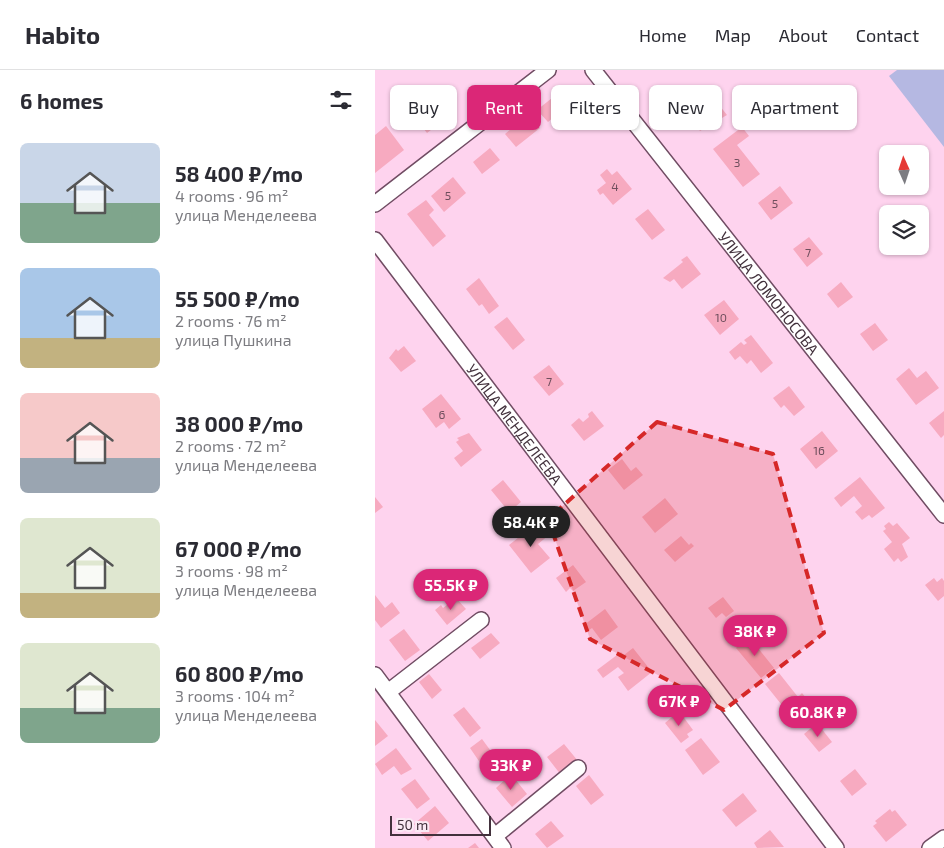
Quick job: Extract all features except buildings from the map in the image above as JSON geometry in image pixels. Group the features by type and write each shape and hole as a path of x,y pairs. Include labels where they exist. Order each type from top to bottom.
{"street":[{"path":"375,204 548,70"},
{"name":"УЛИЦА ЛОМОНОСОВА","path":"593,70 944,515"},
{"name":"УЛИЦА МЕНДЕЛЕЕВА","path":"375,240 836,848"},
{"path":"388,692 481,620"},
{"path":"375,675 499,842 578,768"},
{"path":"930,848 944,838"}],"highlighted area":[{"path":"657,422 773,454 824,633 724,710 590,639 548,519"}],"shaded area":[{"path":"897,70 944,70 944,147 889,76"}]}
